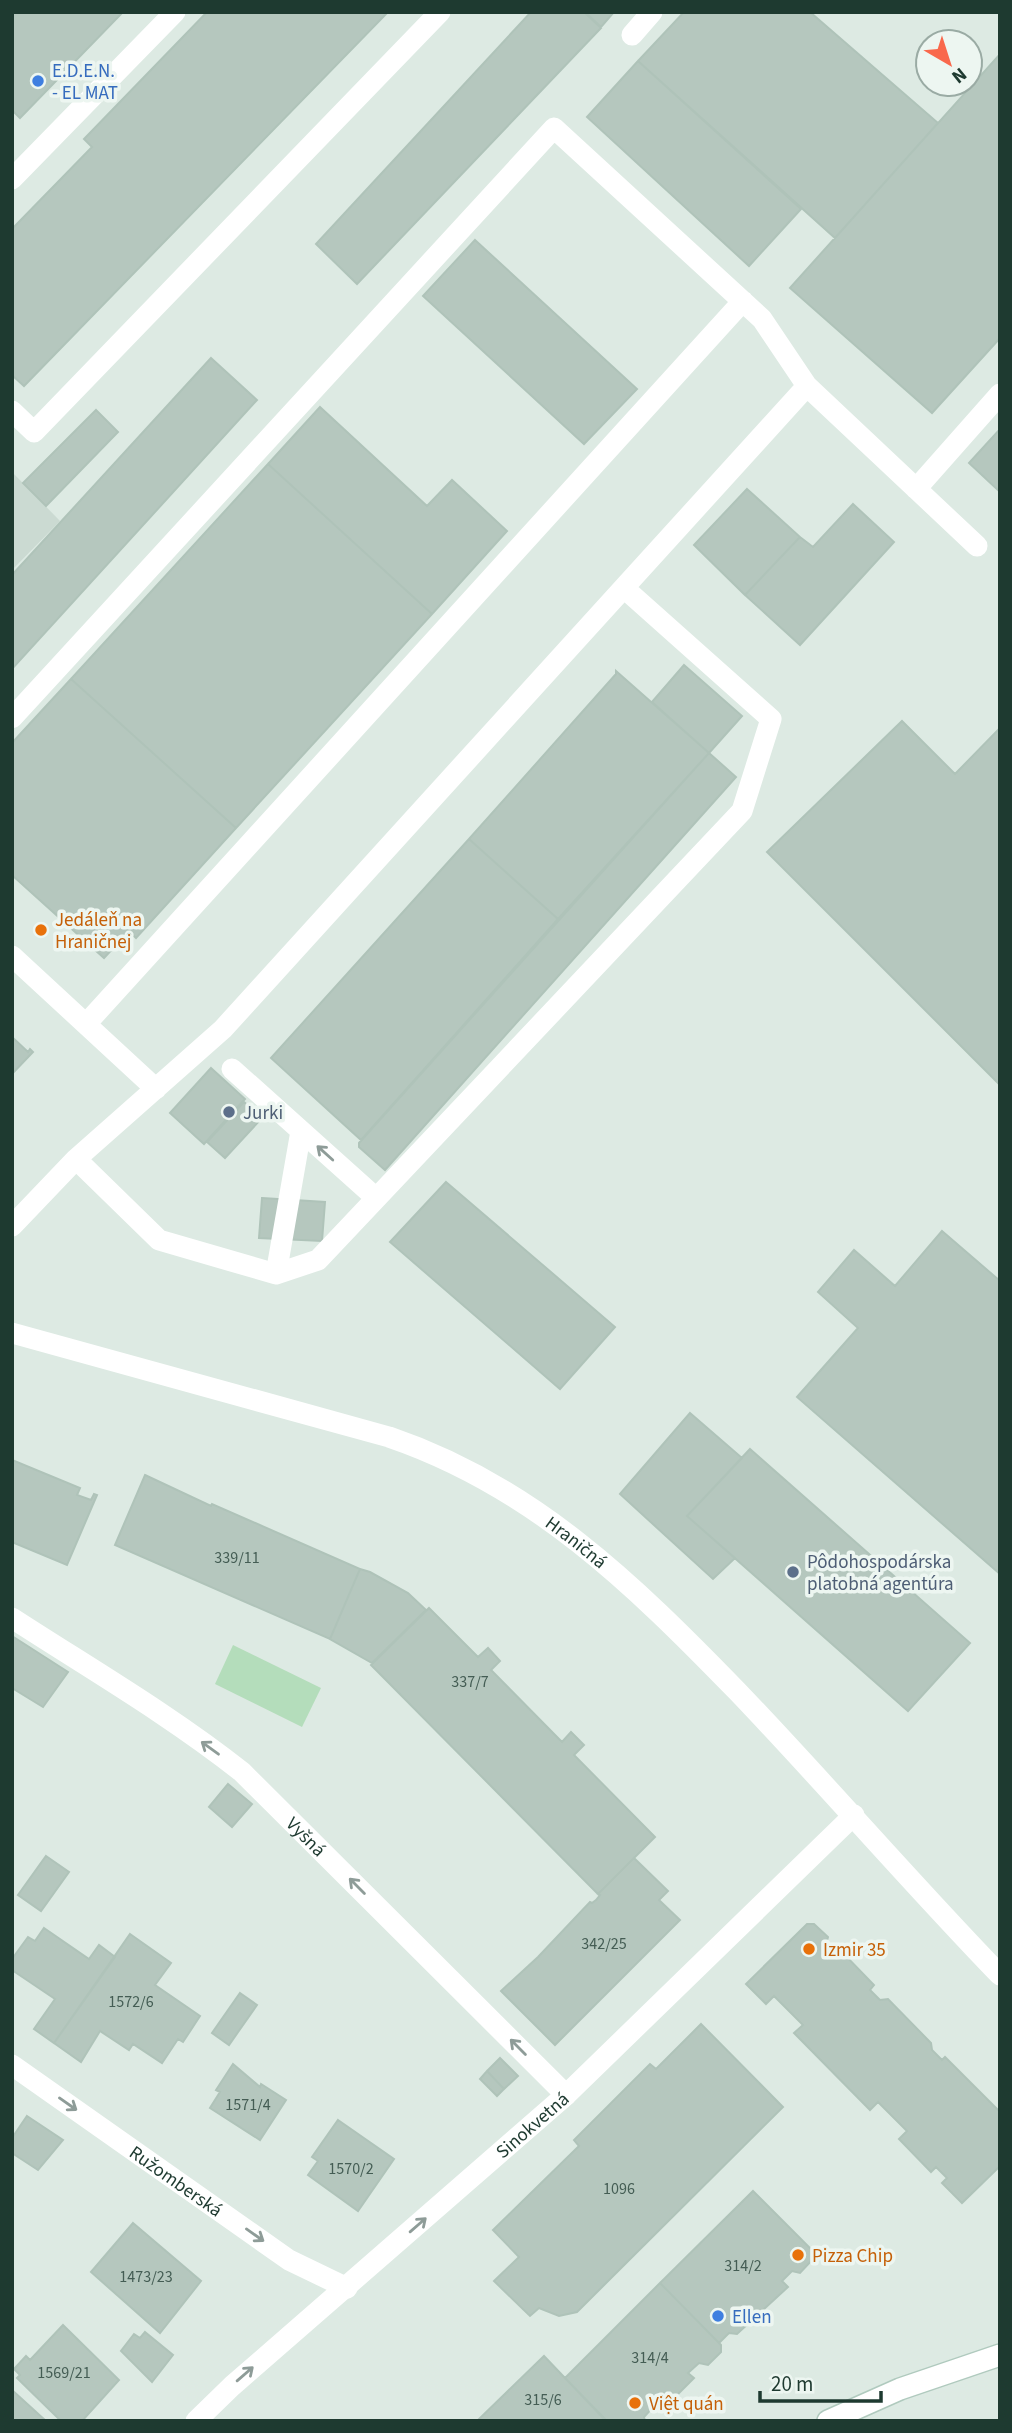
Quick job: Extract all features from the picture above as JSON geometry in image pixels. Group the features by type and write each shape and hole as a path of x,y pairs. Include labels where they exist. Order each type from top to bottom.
{"street":[{"path":"12,180 175,12"},
{"path":"12,411 34,432 440,12"},
{"path":"632,35 652,12"},
{"path":"12,718 554,128 762,319 807,386 977,546"},
{"path":"86,1024 743,301"},
{"path":"12,1226 76,1159 223,1029 807,386"},
{"path":"916,489 1000,394"},
{"path":"76,1159 159,1240 275,1274 318,1260 742,811 771,719 624,588"},
{"path":"12,956 156,1089"},
{"path":"232,1069 376,1198"},
{"path":"275,1274 301,1131"},
{"name":"Hraničná","path":"12,1333 389,1437 445,1458 502,1488 567,1532 643,1595 854,1815 1000,1975"},
{"name":"Vyšná","path":"12,1618 155,1710 242,1772 566,2095"},
{"name":"Sinokvetná","path":"196,2421 232,2386 566,2095 854,1815"},
{"name":"Ružomberská","path":"12,2065 289,2260 346,2288"},
{"path":"828,2421 900,2389 1000,2354"}],"shaded area":[{"path":"12,472 60,521 12,570"}],"green space":[{"path":"233,1645 321,1688 302,1727 215,1684"}],"building":[{"path":"12,12 123,12 20,118 12,110"},
{"path":"207,12 388,12 24,386 12,375 12,229 92,147 84,139"},
{"path":"531,12 584,12 601,28 357,284 316,244"},
{"path":"585,12 614,12 601,27"},
{"path":"684,12 810,12 938,123 835,238 638,61"},
{"path":"1000,54 1000,338 932,413 790,288 961,98 984,98 984,72"},
{"path":"638,61 801,209 749,266 587,117"},
{"path":"475,240 637,389 584,444 423,296"},
{"path":"211,358 257,400 12,669 12,575"},
{"path":"320,407 427,506 452,480 507,531 432,614 268,464"},
{"path":"96,410 118,432 46,506 23,483"},
{"path":"1000,429 1000,492 969,463"},
{"path":"268,464 432,614 236,828 71,679"},
{"path":"747,489 800,537 745,595 694,545"},
{"path":"853,504 894,542 800,645 745,595 800,537 813,547"},
{"path":"684,665 742,716 709,753 652,702"},
{"path":"616,671 709,753 558,919 469,839"},
{"path":"71,679 236,828 136,938 129,931 104,958 12,875 12,743"},
{"path":"902,721 955,774 1000,728 1000,1085 767,852"},
{"path":"709,753 736,777 385,1170 359,1147 359,1143"},
{"path":"469,839 558,919 361,1140 271,1058"},
{"path":"12,1037 28,1052 30,1049 33,1052 12,1074"},
{"path":"211,1068 245,1099 204,1144 170,1113"},
{"path":"244,1102 262,1118 225,1158 207,1142"},
{"path":"446,1182 615,1327 560,1389 390,1242"},
{"path":"262,1198 325,1202 322,1241 259,1238"},
{"path":"942,1231 1000,1281 1000,1574 797,1397 858,1328 818,1292 854,1250 895,1286"},
{"path":"690,1413 742,1458 687,1516 735,1558 713,1579 620,1494"},
{"path":"750,1449 970,1643 908,1711 687,1516"},
{"path":"12,1460 80,1488 77,1495 91,1500 94,1494 97,1495 67,1565 12,1542"},
{"path":"145,1475 360,1569 330,1639 115,1545"},
{"path":"360,1569 408,1593 426,1610 372,1663 330,1639"},
{"path":"429,1608 478,1657 488,1648 500,1661 491,1670 562,1742 571,1732 584,1745 574,1755 655,1837 598,1894 371,1665"},
{"path":"12,1636 68,1672 43,1707 12,1688"},
{"path":"228,1784 252,1804 232,1827 209,1807"},
{"path":"46,1856 69,1872 41,1911 18,1895"},
{"path":"634,1858 668,1891 659,1900 680,1920 555,2045 501,1991 538,1957 590,1902 596,1900 600,1895 598,1894"},
{"path":"807,1924 814,1924 828,1937 826,1944 836,1954 841,1951 874,1985 870,1990 880,2000 888,1999 931,2043 932,2050 942,2060 945,2057 1000,2112 1000,2166 962,2203 942,2183 947,2178 936,2167 931,2172 899,2139 907,2131 878,2102 870,2110 794,2033 803,2025 774,1996 766,2004 746,1984"},
{"path":"44,1928 89,1959 99,1945 115,1957 54,2043 34,2029 55,1999 12,1970 12,1959 28,1937 35,1941"},
{"path":"130,1934 171,1963 155,1985 200,2016 183,2042 178,2039 162,2063 133,2044 129,2050 100,2031 81,2062 54,2043"},
{"path":"240,1993 257,2005 229,2045 212,2033"},
{"path":"701,2024 783,2107 577,2312 559,2316 539,2308 530,2316 494,2281 519,2257 493,2230 579,2146 574,2140 650,2064 656,2069"},
{"path":"500,2058 518,2076 504,2089 487,2071"},
{"path":"233,2064 260,2087 261,2084 286,2100 260,2140 210,2108 220,2092 216,2090"},
{"path":"487,2071 504,2089 497,2096 480,2079"},
{"path":"27,2116 63,2140 38,2170 12,2153 12,2138"},
{"path":"338,2120 394,2159 358,2211 308,2175 318,2161 312,2157"},
{"path":"753,2191 814,2252 813,2259 800,2273 792,2271 782,2281 788,2287 737,2334 729,2333 719,2343 660,2283"},
{"path":"133,2223 201,2281 160,2333 91,2272"},
{"path":"660,2283 721,2345 721,2352 708,2365 699,2363 688,2373 694,2378 660,2412 654,2406 644,2417 645,2421 607,2421 565,2378"},
{"path":"63,2325 119,2380 82,2421 61,2421 17,2378 20,2375 14,2369 26,2356 30,2360"},
{"path":"145,2332 173,2355 152,2382 121,2351 134,2334 140,2338"},
{"path":"544,2356 606,2421 477,2421"},
{"path":"12,2390 46,2421 12,2421"}],"place":[{"name":"E.D.E.N. - EL MAT","path":"38,81"},
{"name":"Jedáleň na Hraničnej","path":"41,930"},
{"name":"Jurki","path":"229,1112"},
{"name":"Pôdohospodárska platobná agentúra","path":"793,1572"},
{"name":"Izmir 35","path":"809,1949"},
{"name":"Pizza Chip","path":"798,2255"},
{"name":"Ellen","path":"718,2316"},
{"name":"Việt quán","path":"635,2403"}]}
